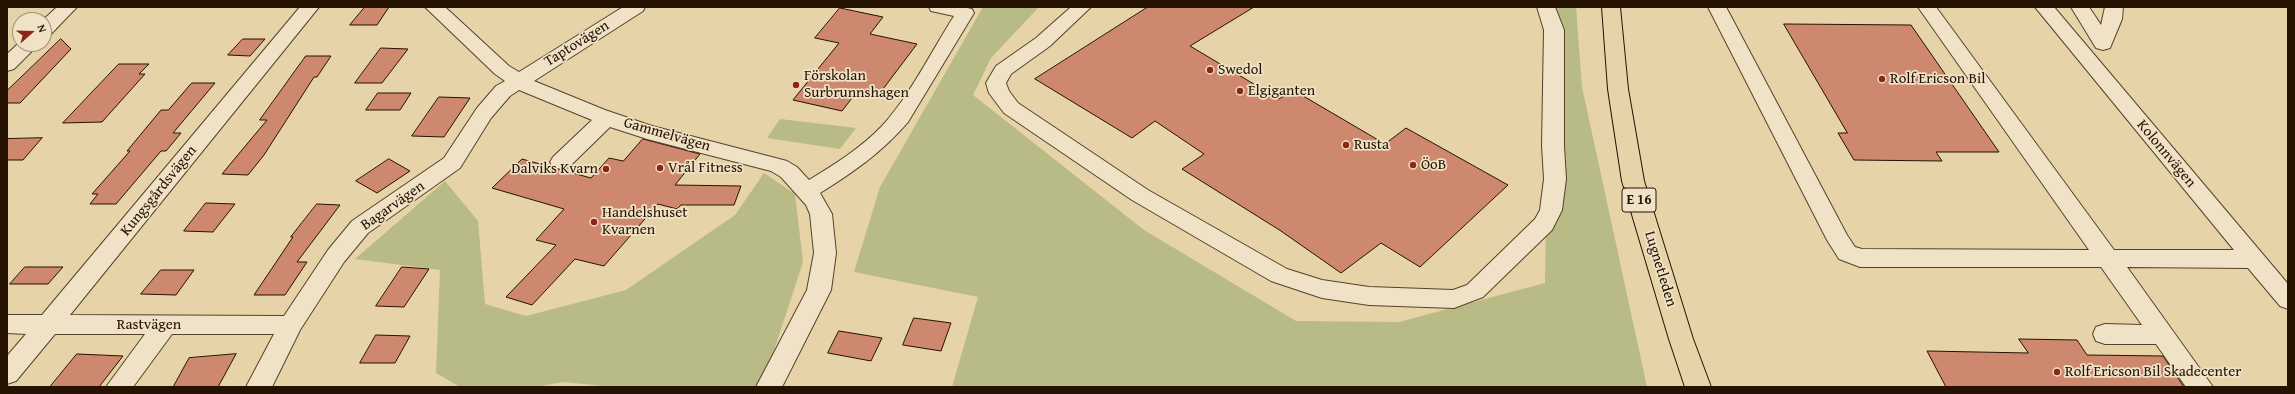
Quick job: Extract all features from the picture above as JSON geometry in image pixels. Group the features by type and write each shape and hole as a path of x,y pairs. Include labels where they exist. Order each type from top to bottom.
{"highway":[{"name":"Lugnetleden","path":"1611,7 1618,89 1633,181 1681,339 1698,387"}],"street":[{"path":"52,22 68,7"},
{"name":"Kungsgårdsvägen","path":"7,374 310,7"},
{"name":"Gammelvägen","path":"434,7 502,70 519,81 607,118 647,132 779,166 789,172 807,191 815,201 821,214 824,253 823,270 819,290 769,387"},
{"name":"Taptovägen","path":"519,81 636,7"},
{"path":"807,191 862,156 901,117 965,13 938,7"},
{"path":"1082,7 1043,42 1003,70 996,83 999,93 1010,108 1140,195 1280,276 1322,289 1413,299 1454,299 1475,291 1526,244 1546,219 1551,210 1555,179 1553,146 1554,30 1546,7"},
{"path":"1717,7 1834,233 1847,253 1860,258 2108,260 2254,259"},
{"path":"1927,7 2200,387"},
{"name":"Kolonnvägen","path":"2044,7 2288,300"},
{"path":"2080,7 2103,44"},
{"path":"2103,44 2113,19 2114,7"},
{"path":"2080,51 2103,44"},
{"path":"7,65 21,52"},
{"name":"Bagarvägen","path":"259,387 291,325 336,256 360,227 452,163 496,99 503,91 519,81"},
{"path":"561,162 607,118"},
{"name":"Rastvägen","path":"7,324 291,325"},
{"path":"119,387 165,325"},
{"path":"2105,334 2162,335"}],"green space":[{"path":"983,7 1039,7 991,58 973,95 1144,230 1296,321 1399,322 1545,283 1550,7 1576,7 1582,87 1647,387 952,387 978,297 854,272 880,187"},
{"path":"780,119 856,128 840,149 767,138"},
{"path":"764,173 795,194 803,262 765,378 753,387 615,387 563,382 536,387 460,387 436,373 440,270 355,259 445,181 478,221 485,304 526,316 626,290 735,215"}],"building":[{"path":"365,7 389,7 377,25 350,25"},
{"path":"1148,7 1254,7 1190,46 1279,99 1293,90 1385,144 1406,128 1508,185 1420,267 1381,243 1341,273 1281,231 1182,169 1204,154 1155,121 1132,138 1035,79"},
{"path":"840,8 883,17 870,34 917,44 880,93 859,89 842,111 793,100 839,43 815,38"},
{"name":"Rolf Ericson Bil","path":"1784,24 1911,25 1999,152 1936,152 1942,161 1854,160 1838,133 1847,133"},
{"path":"61,39 71,49 20,103 7,103 7,91 48,52 52,52 52,48"},
{"path":"243,39 265,39 250,56 228,55"},
{"path":"381,48 408,49 382,83 355,83"},
{"path":"306,56 331,56 317,77 314,77 264,155 248,175 222,174 267,120 260,120"},
{"path":"119,64 149,64 139,74 145,74 102,122 63,123"},
{"path":"192,83 215,83 173,133 181,133 166,151 161,151 116,204 90,204 98,194 92,194 130,151 127,151 161,110 168,110"},
{"path":"378,93 411,93 400,110 366,110"},
{"path":"439,97 470,98 444,137 412,136"},
{"path":"42,138 23,160 7,160 7,139"},
{"name":"Handelshuset Kvarnen","path":"643,139 700,154 675,185 741,186 734,205 681,205 677,209 658,204 604,266 575,259 532,305 506,297 556,245 536,240 564,209 492,188 522,159 591,178 609,158 623,161"},
{"path":"389,159 410,171 377,193 356,181"},
{"path":"206,203 235,204 213,232 184,231"},
{"path":"317,204 340,205 297,262 307,262 285,295 254,295 293,237 291,237"},
{"path":"25,267 63,267 48,284 10,284"},
{"path":"402,267 429,269 404,307 376,306"},
{"path":"161,270 194,270 176,295 141,294"},
{"path":"914,318 951,323 941,351 903,345"},
{"path":"839,331 882,338 871,361 828,353"},
{"path":"376,335 410,336 395,363 360,363"},
{"name":"Rolf Ericson Bil Skadecenter","path":"2019,339 2077,340 2087,355 2163,356 2184,387 1946,387 1927,351 2028,353"},
{"path":"77,354 123,356 99,387 50,387"},
{"path":"236,354 218,387 173,387 189,358"}],"place":[{"name":"Swedol","path":"1210,70"},
{"name":"Rolf Ericson Bil","path":"1882,79"},
{"name":"Förskolan Surbrunnshagen","path":"796,85"},
{"name":"Elgiganten","path":"1240,91"},
{"name":"Rusta","path":"1346,145"},
{"name":"ÖoB","path":"1413,165"},
{"name":"Vrål Fitness","path":"660,168"},
{"name":"Dalviks Kvarn","path":"606,169"},
{"name":"Handelshuset Kvarnen","path":"594,222"},
{"name":"Rolf Ericson Bil Skadecenter","path":"2057,372"}]}
